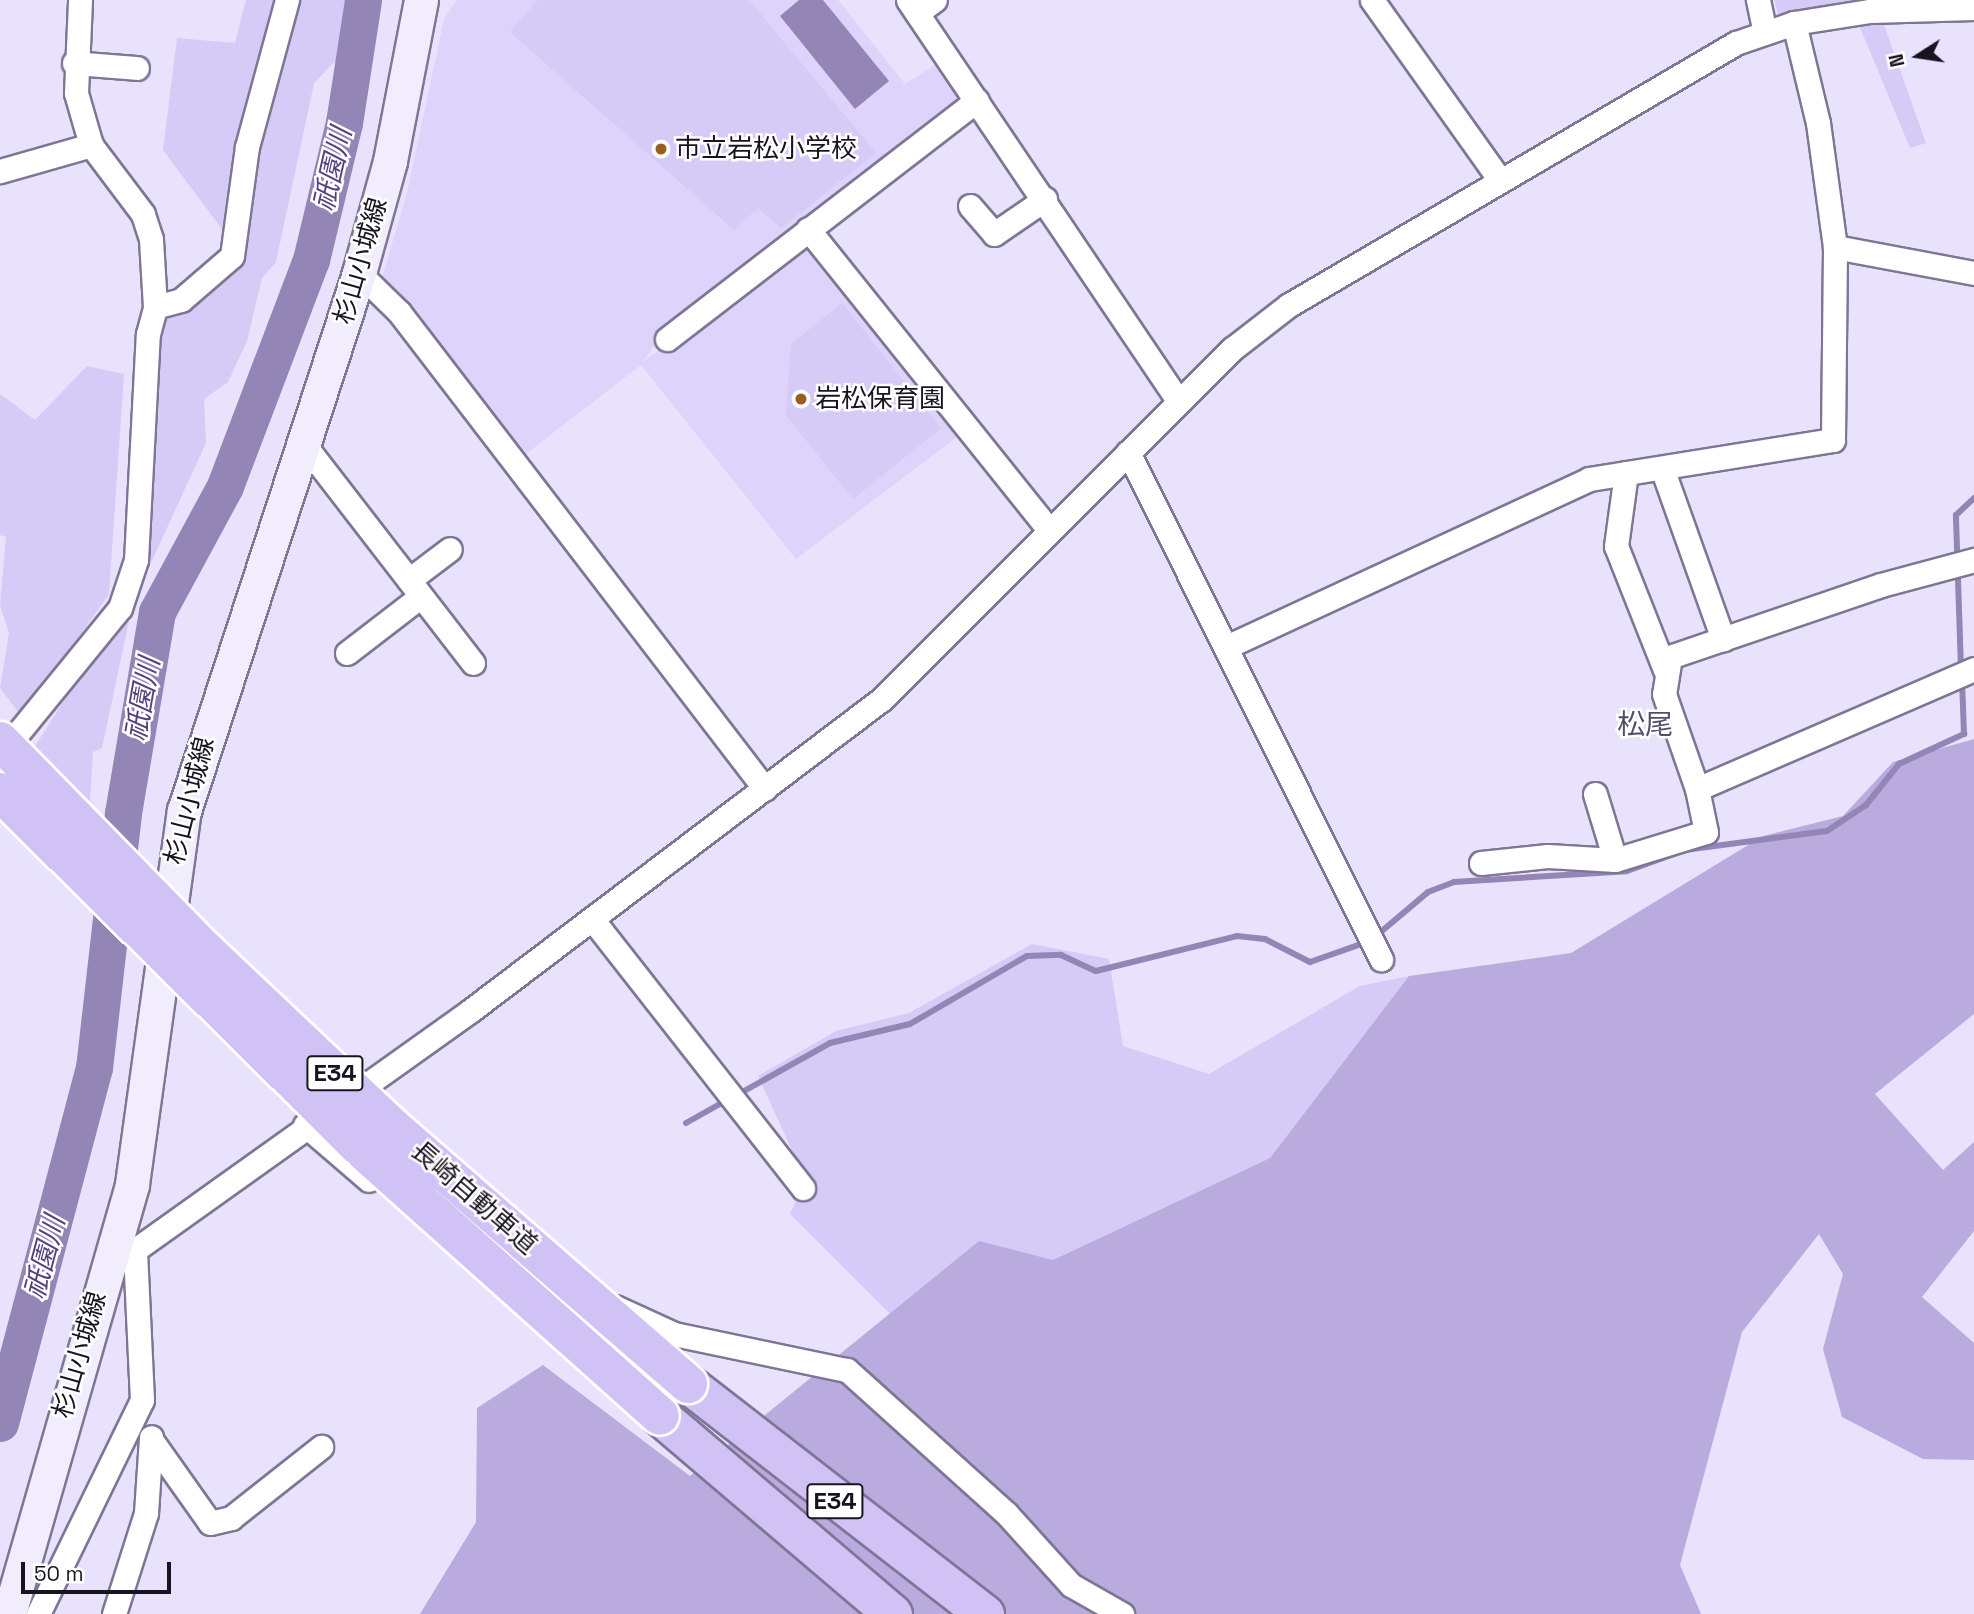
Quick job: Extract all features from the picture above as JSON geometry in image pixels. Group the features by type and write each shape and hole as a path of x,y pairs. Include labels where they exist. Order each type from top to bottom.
{"highway":[{"name":"長崎自動車道","path":"0,741 380,1116 688,1384 985,1614"},
{"name":"長崎自動車道","path":"0,792 366,1153 660,1416 893,1614"}],"main road":[{"name":"杉山小城線","path":"9,1614 124,1246 142,1132 184,811 359,273 390,162 421,0"}],"street":[{"path":"0,755 120,608 136,560 148,334 155,307 151,239 143,214 91,145 75,63 80,0"},
{"path":"155,307 181,300 232,256 247,147 287,0"},
{"path":"1372,0 1499,179"},
{"path":"1758,0 1765,32"},
{"path":"920,4 977,100 1179,402"},
{"path":"114,1614 146,1513 152,1441 142,1400 124,1246 305,1125 592,919 882,699 1049,530 1259,326 1499,179 1691,66 1765,32 1794,23 1870,11 1974,8"},
{"path":"1226,647 1574,484 1626,473 1833,440 1835,247 1818,123 1794,23"},
{"path":"75,63 137,68"},
{"path":"667,339 977,100"},
{"path":"0,171 91,145"},
{"path":"970,206 994,234 1045,199"},
{"path":"808,229 1049,530"},
{"path":"1835,247 1974,273"},
{"path":"359,273 399,312 765,789"},
{"path":"303,443 473,663"},
{"path":"1128,452 1374,945"},
{"path":"1662,468 1723,639"},
{"path":"1626,473 1616,546 1665,670"},
{"path":"347,653 415,588 450,549"},
{"path":"1481,863 1548,856 1615,860 1706,832 1697,789 1664,694 1665,670 1670,657 1963,563"},
{"path":"1697,789 1965,671"},
{"path":"1595,794 1615,860"},
{"path":"592,919 803,1188"},
{"path":"305,1125 542,1330 609,1304 674,1334 847,1370 1006,1513 1071,1585 1122,1614"},
{"path":"38,1614 142,1400"},
{"path":"152,1441 210,1523 231,1518 321,1447"}],"shaded area":[{"path":"246,0 352,0 341,55 314,83 276,262 262,278 247,341 228,382 204,399 206,443 133,602 102,748 93,752 89,819 28,757 112,625 143,534 160,327 175,295 224,256 224,232 163,150 177,38 235,43"},
{"name":"市立岩松小学校","path":"457,0 838,0 905,84 938,63 965,105 662,333 643,362 806,241 962,433 796,559 641,365 522,457 382,278 407,193 444,19"},
{"path":"538,0 749,0 876,153 781,228 758,208 734,230 510,32"},
{"path":"799,0 823,0 889,81 855,109 780,16"},
{"path":"1774,0 1920,0 1884,25 1926,143 1910,148 1852,8 1778,14"},
{"path":"842,303 941,428 853,499 786,415 791,344"},
{"path":"87,366 124,374 109,594 22,717 0,688 9,633 0,605 6,537 0,535 0,394 35,420"},
{"path":"1974,739 1974,1014 1875,1094 1943,1170 1974,1142 1974,1231 1922,1297 1974,1343 1974,1460 1923,1459 1842,1417 1823,1349 1843,1274 1819,1234 1742,1332 1680,1565 1701,1614 420,1614 476,1522 477,1408 543,1365 690,1476 979,1241 1053,1260 1270,1158 1409,976 1571,953 1763,836 1843,816 1893,762"},
{"path":"1032,944 1109,959 1123,1046 1209,1074 1360,986 1409,976 1270,1158 1053,1260 979,1242 890,1314 790,1214 806,1181 758,1076 836,1031 909,1013"}],"waterway":[{"name":"祇園川","path":"0,1423 94,1068 123,813 157,612 225,486 311,260 344,123 363,0"},
{"path":"1961,669 1956,515 1974,498"},
{"path":"1376,936 1428,892 1454,882 1627,871 1685,850 1827,831 1866,805 1899,764 1964,734 1962,680"},
{"path":"737,1095 830,1043 910,1024 1027,956 1061,955 1096,971 1237,936 1265,939 1310,962 1367,942"},
{"path":"686,1123 727,1100"}],"place":[{"name":"市立岩松小学校","path":"661,149"},
{"name":"岩松保育園","path":"801,399"}],"district":[{"name":"松尾","path":"1645,724"}]}
